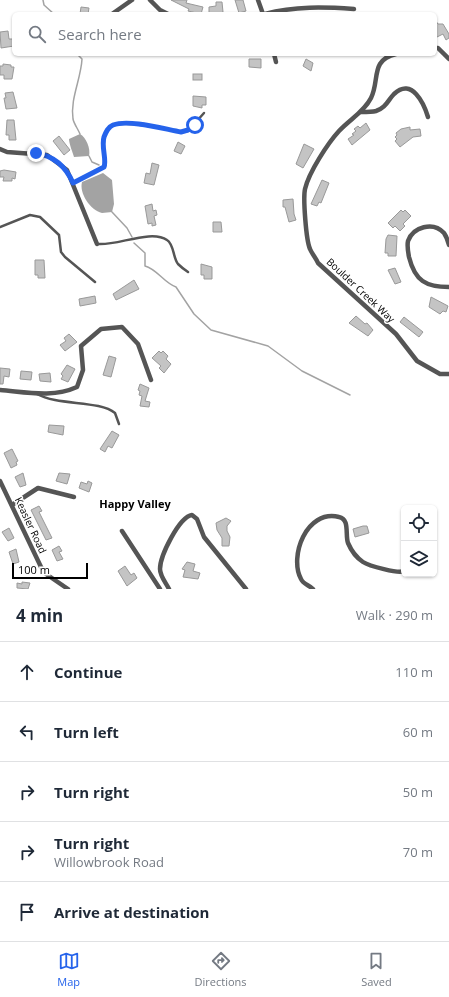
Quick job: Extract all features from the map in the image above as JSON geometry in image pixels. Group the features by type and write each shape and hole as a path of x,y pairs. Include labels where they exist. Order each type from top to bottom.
{"street":[{"path":"115,12 132,0"},
{"path":"150,0 164,12"},
{"path":"258,0 263,12"},
{"path":"272,12 304,7 354,9"},
{"path":"437,48 449,59"},
{"path":"274,56 276,62"},
{"name":"Boulder Creek Way","path":"388,56 380,63 372,97 361,112 338,132 313,170 305,188 304,198 310,249 318,263 396,334 417,361 440,374 449,374"},
{"path":"361,112 376,111 388,103 395,93 411,90 419,96 428,117"},
{"path":"0,149 7,152 36,153 49,156 66,170 73,183 97,244"},
{"path":"449,245 444,233 437,228 426,226 418,229 412,234 408,242 412,268 421,280 433,287 449,287"},
{"path":"0,390 37,394 66,392 77,387 83,370 81,346 101,329 122,327 138,344 151,380"},
{"name":"Keasler Road","path":"0,481 41,567 46,574 68,589"},
{"path":"12,505 38,488 74,497"},
{"path":"168,589 160,570 164,552 183,520 192,515 197,519 204,536 246,589"},
{"path":"313,589 301,579 298,569 298,554 309,526 315,520 325,517 338,516 343,519 346,524 349,544 363,562 401,572"},
{"path":"122,531 160,589"}],"lane":[{"path":"73,183 104,167 105,164 102,146 104,136 108,128 113,125 137,125 181,132 188,130 204,113"},
{"path":"0,227 30,215 40,217 59,235 61,252 65,257 96,282"},
{"path":"97,244 112,244 150,236 162,237 170,243 179,265 188,272"},
{"path":"37,394 51,399 106,408 115,413 119,424"}],"shaded area":[{"path":"80,134 88,144 89,156 74,157 69,139"},
{"path":"103,173 112,180 114,204 112,212 102,213 93,208 86,200 82,191 82,182"}],"building":[{"path":"171,0 187,0 186,3 203,7 202,12 188,11 189,9"},
{"path":"235,0 243,0 246,11 239,12"},
{"path":"216,2 222,2 223,12 209,12 209,7 216,6"},
{"path":"81,7 89,8 88,12 80,12"},
{"path":"437,23 443,24 449,34 449,38 446,40 443,34 437,37"},
{"path":"8,31 9,39 12,39 12,46 1,48 0,32"},
{"path":"249,59 261,59 261,68 249,67"},
{"path":"306,59 313,63 311,71 303,66"},
{"path":"3,64 14,67 12,79 4,79 4,75 0,75 0,66 3,66"},
{"path":"193,74 202,74 202,80 193,80"},
{"path":"13,92 17,108 6,109 4,98 6,98 5,93"},
{"path":"193,96 206,97 206,105 202,105 202,108 193,106"},
{"path":"7,120 14,120 16,140 9,140 9,135 6,135"},
{"path":"366,123 370,130 352,145 348,139 354,135 352,134 356,131 354,129 358,126 360,128"},
{"path":"410,127 410,130 420,129 421,136 413,137 400,147 395,141 397,139 395,137 397,135 396,133 401,129"},
{"path":"59,136 70,150 64,155 53,141"},
{"path":"178,142 185,146 181,154 174,151"},
{"path":"304,144 314,149 303,168 296,164"},
{"path":"152,163 159,165 154,185 144,183 146,173 150,174"},
{"path":"4,170 16,172 15,179 12,178 12,181 3,181 4,177 0,177 0,171"},
{"path":"322,180 329,183 321,203 319,202 317,206 311,204"},
{"path":"293,199 296,220 289,222 285,207 283,207 283,200"},
{"path":"152,204 153,211 156,210 157,215 154,216 156,225 152,226 152,223 148,224 145,206"},
{"path":"401,210 403,212 405,210 411,216 403,224 405,226 400,231 395,226 393,228 388,223"},
{"path":"213,222 221,222 222,232 213,232"},
{"path":"388,235 397,236 396,256 388,256 388,253 385,253 386,239"},
{"path":"35,260 44,260 45,278 38,278 38,275 35,275"},
{"path":"201,264 212,267 212,279 204,279 204,275 201,275"},
{"path":"395,268 401,282 395,284 388,270"},
{"path":"134,280 139,289 116,300 113,294"},
{"path":"95,296 96,303 80,306 79,299"},
{"path":"431,297 448,306 446,312 443,311 440,314 429,307"},
{"path":"356,316 365,324 367,323 373,330 368,336 349,323"},
{"path":"404,317 423,332 419,337 400,322"},
{"path":"69,334 77,342 65,351 60,345 66,341 64,338"},
{"path":"159,351 161,353 163,351 168,356 166,359 171,364 164,373 159,368 161,366 152,358"},
{"path":"109,356 116,358 111,377 103,375"},
{"path":"67,365 75,369 68,382 61,379 63,376 61,374"},
{"path":"0,368 10,369 9,377 4,376 3,384 0,384"},
{"path":"21,371 32,372 31,380 20,379"},
{"path":"50,373 51,382 40,381 39,374"},
{"path":"140,384 149,388 145,401 150,402 149,407 140,406 142,396 139,395 140,391 138,390"},
{"path":"49,425 64,426 63,435 48,432"},
{"path":"112,431 119,435 112,448 108,446 105,452 100,449"},
{"path":"12,449 18,461 16,462 17,465 11,468 4,453"},
{"path":"23,473 26,485 20,487 15,477"},
{"path":"59,473 70,474 67,484 56,481"},
{"path":"88,481 92,483 89,492 79,488 81,482 87,484"},
{"path":"39,506 42,511 39,512 52,538 46,540 31,510"},
{"path":"226,518 231,521 227,526 227,531 230,537 229,546 222,546 222,538 217,530 216,523"},
{"path":"367,526 369,533 355,537 353,529"},
{"path":"9,528 14,538 8,541 2,532"},
{"path":"59,546 62,551 59,552 63,559 57,561 52,550"},
{"path":"16,549 19,562 13,564 9,552"},
{"path":"187,562 195,564 193,571 200,573 198,579 183,577 185,570 182,569"},
{"path":"125,566 131,575 134,573 137,578 127,586 118,571"},
{"path":"22,582 30,583 28,589 17,588 17,583 22,584"}],"waterway":[{"path":"43,0 44,5 52,12"},
{"path":"79,56 82,59 72,112 80,134"},
{"path":"89,156 92,162 99,165"},
{"path":"112,212 127,228 132,237"},
{"path":"134,243 145,253 145,266 176,287 194,314 211,330 268,346 302,371 350,395"}],"district":[{"name":"Happy Valley","path":"135,504"}],"route":[{"path":"36,153 49,156 65,168 68,171 73,183 104,167 105,164 102,146 104,136 108,128 113,125 137,125 181,132 188,130 195,125"}]}
